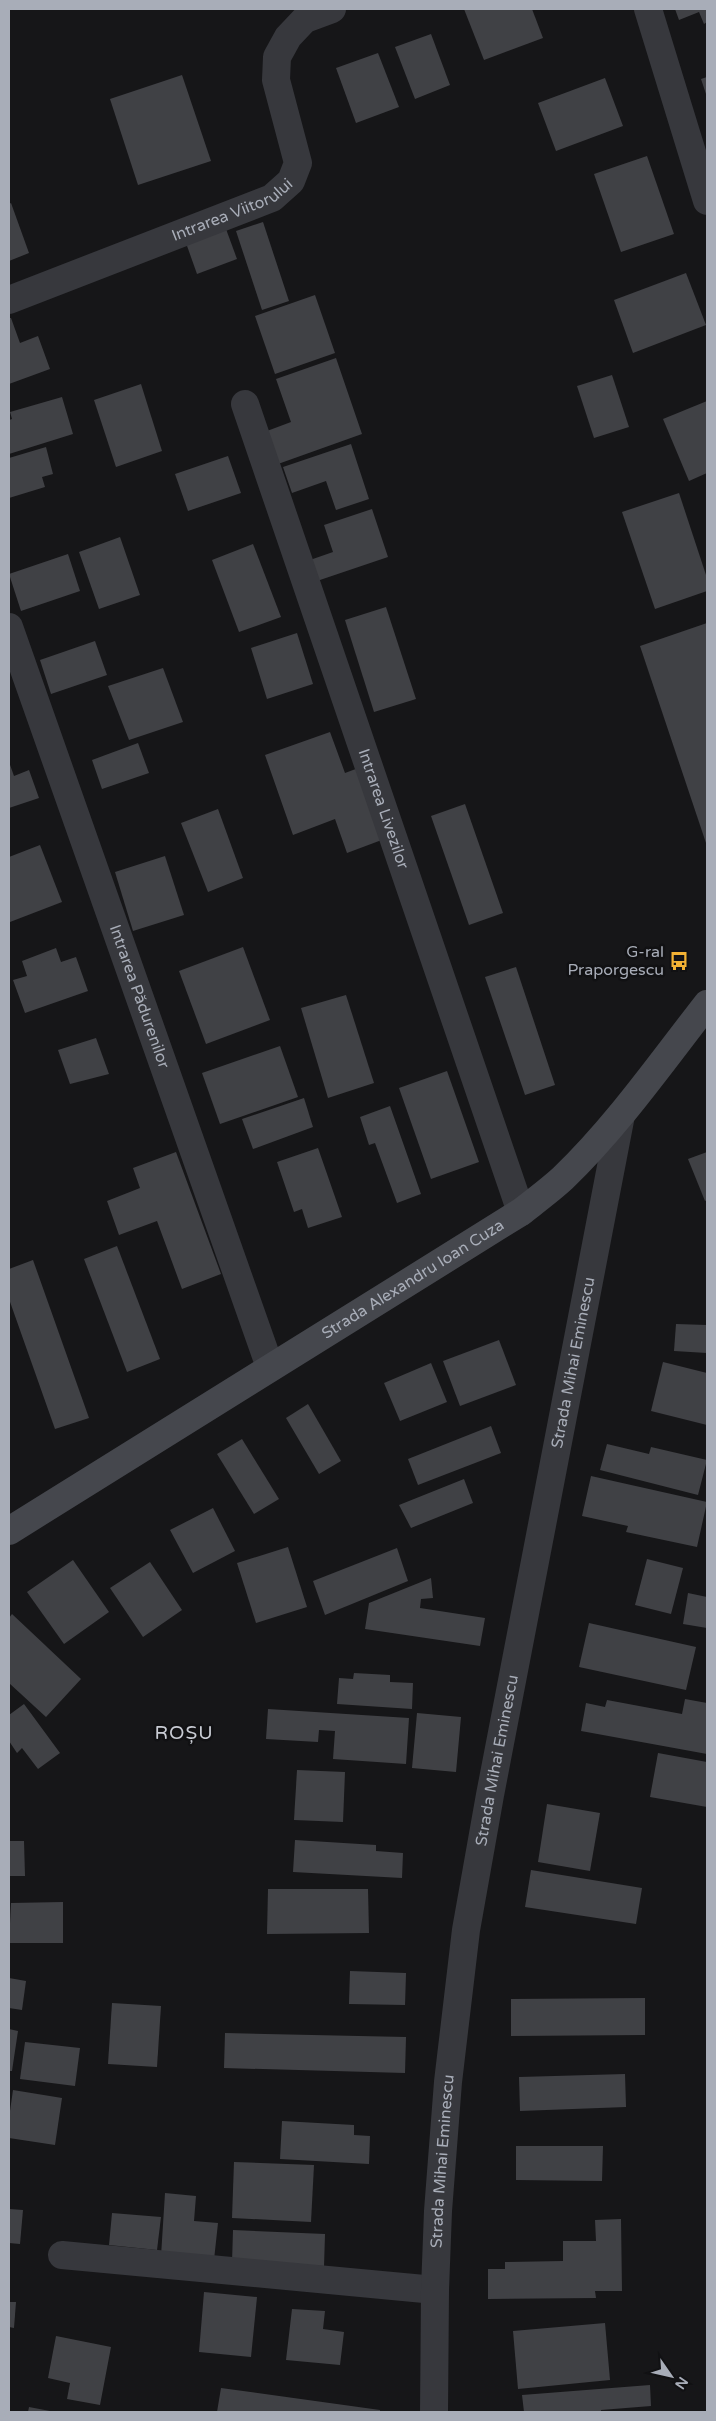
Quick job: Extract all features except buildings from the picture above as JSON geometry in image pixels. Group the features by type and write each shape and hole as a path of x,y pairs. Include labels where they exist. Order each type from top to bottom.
{"main road":[{"name":"Strada Alexandru Ioan Cuza","path":"9,1531 521,1212 562,1179 621,1115 707,1004"}],"street":[{"name":"Intrarea Viitorului","path":"9,300 272,198 291,181 298,162 276,80 277,57 288,37 305,19 332,9"},
{"path":"648,9 707,201"},
{"name":"Intrarea Livezilor","path":"245,404 521,1212"},
{"name":"Intrarea Pădurenilor","path":"9,627 270,1367"},
{"name":"Strada Mihai Eminescu","path":"434,2412 435,2290 448,2092 466,1930 490,1795 621,1115"},
{"path":"62,2255 435,2290"}],"place":[{"name":"G-ral Praporgescu","path":"679,961"}],"district":[{"name":"ROȘU","path":"184,1733"}]}
